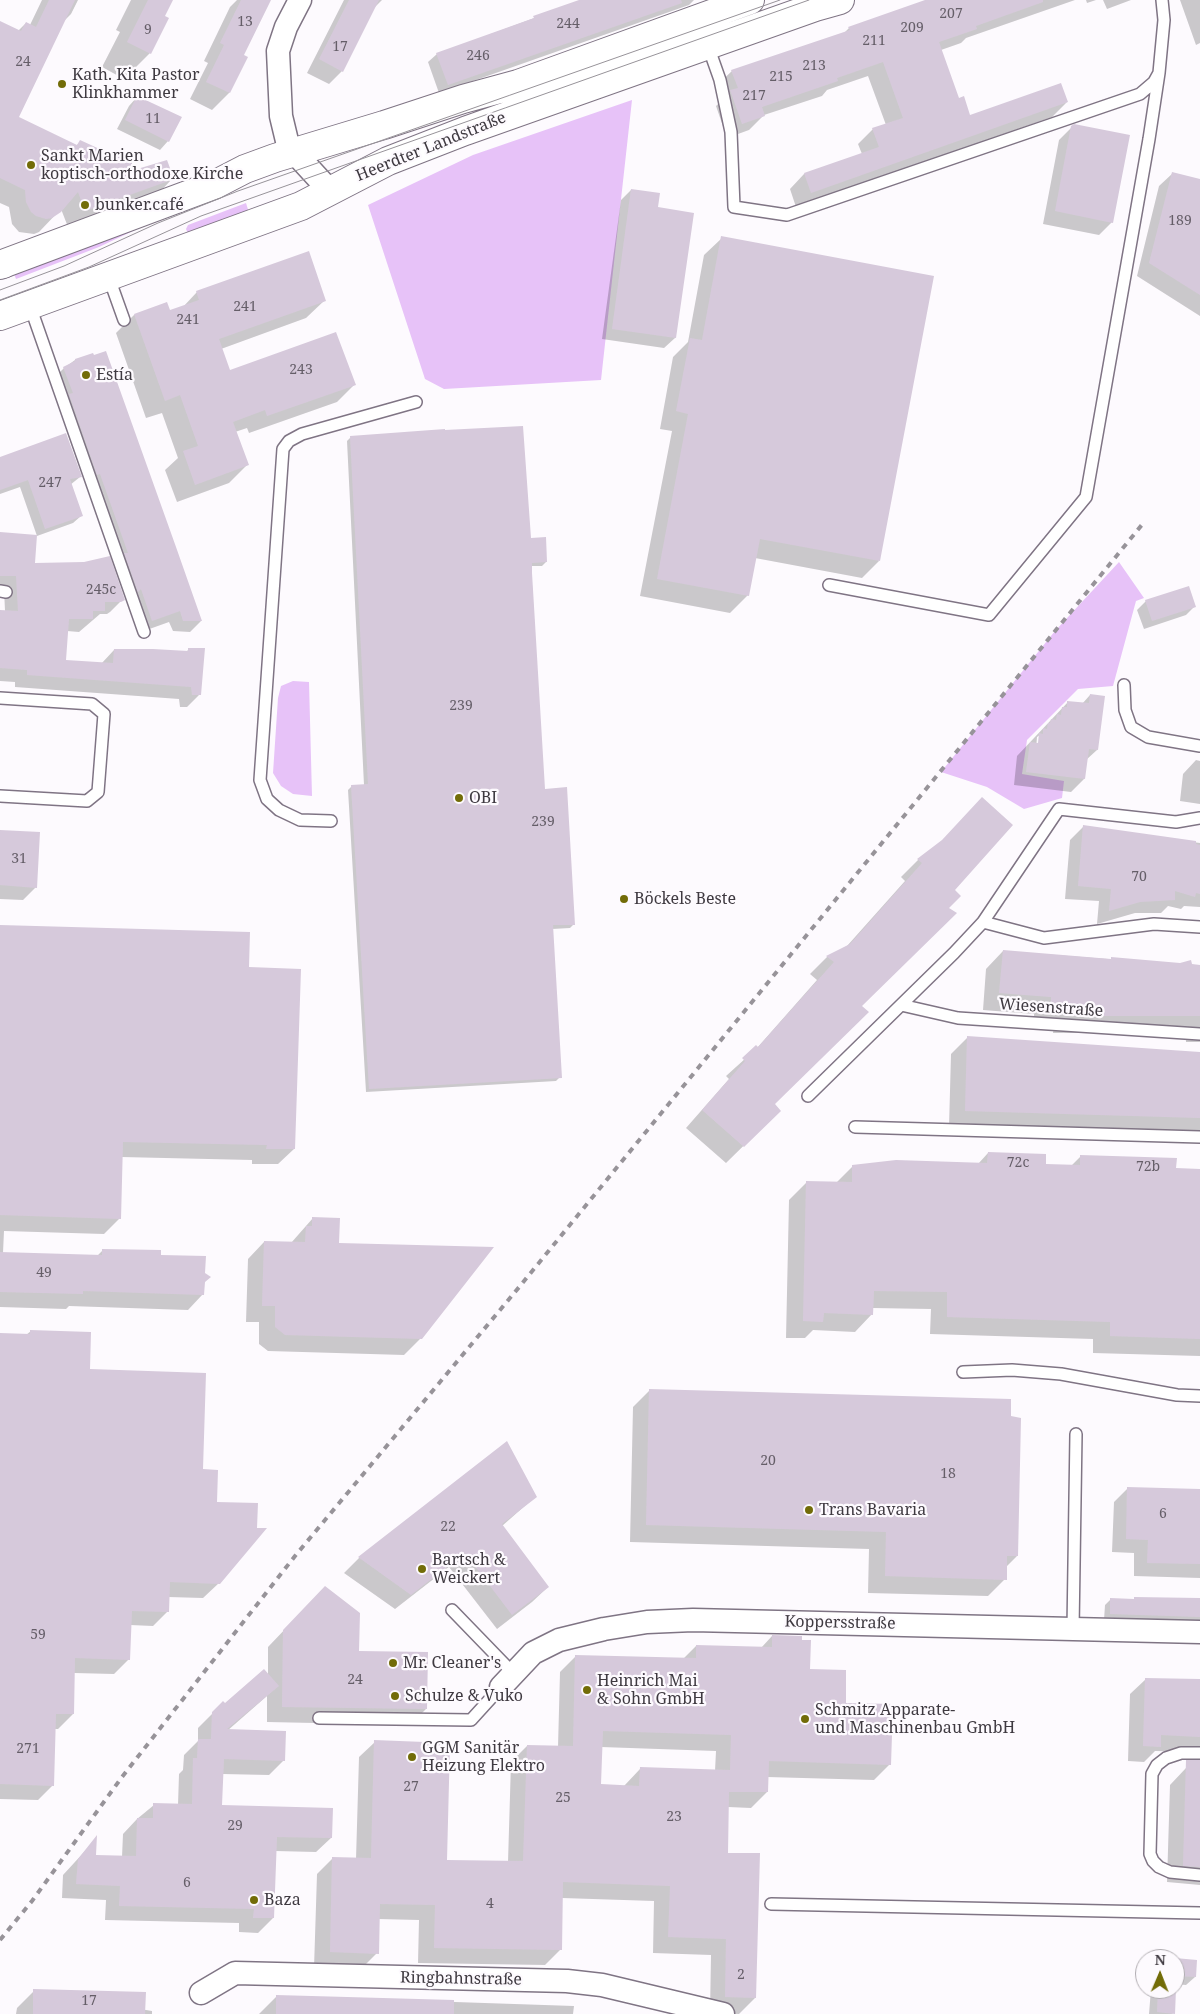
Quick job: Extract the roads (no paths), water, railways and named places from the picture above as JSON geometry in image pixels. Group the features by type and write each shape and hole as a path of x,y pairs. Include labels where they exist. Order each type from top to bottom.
{"main road":[{"name":"Heerdter Landstraße","path":"1,264 132,217 214,185 245,169 462,99 518,84 750,0"},
{"name":"Heerdter Landstraße","path":"0,316 109,278 154,259 301,206 388,161 422,147 815,7 840,0"}],"street":[{"path":"300,0 286,27 278,51 280,116 287,141 294,152 330,191"},
{"name":"Koppersstraße","path":"507,1680 532,1653 559,1640 604,1629 647,1622 693,1620 1200,1632"},
{"name":"Ringbahnstraße","path":"201,1993 235,1973 567,1981 602,1985 723,2014"}],"lane":[{"path":"829,585 989,615 1086,497 1149,139 1164,20 1162,0"},
{"path":"708,46 720,80 731,132 734,207 787,215 1140,94 1154,82 1158,73"},
{"path":"109,278 124,320"},
{"path":"30,306 144,632"},
{"path":"331,821 300,820 279,810 267,799 260,780 283,448 288,441 302,434 416,402"},
{"path":"1124,685 1125,710 1131,727 1148,737 1200,746"},
{"path":"0,698 92,704 104,714 98,792 87,801 0,796"},
{"path":"808,1096 954,953 982,922 1059,810 1176,822 1200,818"},
{"path":"982,922 1044,938 1154,924 1200,927"},
{"name":"Wiesenstraße","path":"902,1005 958,1018 1200,1034"},
{"path":"855,1128 1200,1137"},
{"path":"963,1372 1012,1370 1061,1374 1177,1395 1200,1396"},
{"path":"1073,1629 1076,1434"},
{"path":"319,1718 471,1720 507,1680 452,1610"},
{"path":"1200,1753 1180,1753 1166,1758 1157,1765 1152,1774 1150,1854 1153,1861 1159,1867 1170,1872 1200,1875"},
{"path":"771,1904 1199,1913"}],"tram line":[{"path":"0,290 64,266 158,223 238,191 780,0"},
{"path":"0,300 89,267 201,216 809,0"}],"railway":[{"path":"0,1940 32,1901 122,1777 295,1556 520,1286 1145,521"}],"place":[{"name":"Kath. Kita Pastor Klinkhammer","path":"62,84"},
{"name":"Sankt Marien koptisch-orthodoxe Kirche","path":"31,165"},
{"name":"bunker.café","path":"85,205"},
{"name":"Estía","path":"86,375"},
{"name":"OBI","path":"459,798"},
{"name":"Böckels Beste","path":"624,899"},
{"name":"Trans Bavaria","path":"809,1510"},
{"name":"Bartsch & Weickert","path":"422,1569"},
{"name":"Mr. Cleaner's","path":"393,1663"},
{"name":"Heinrich Mai & Sohn GmbH","path":"587,1690"},
{"name":"Schulze & Vuko","path":"395,1696"},
{"name":"Schmitz Apparate- und Maschinenbau GmbH","path":"805,1719"},
{"name":"GGM Sanitär Heizung Elektro","path":"412,1757"},
{"name":"Baza","path":"254,1900"}]}
